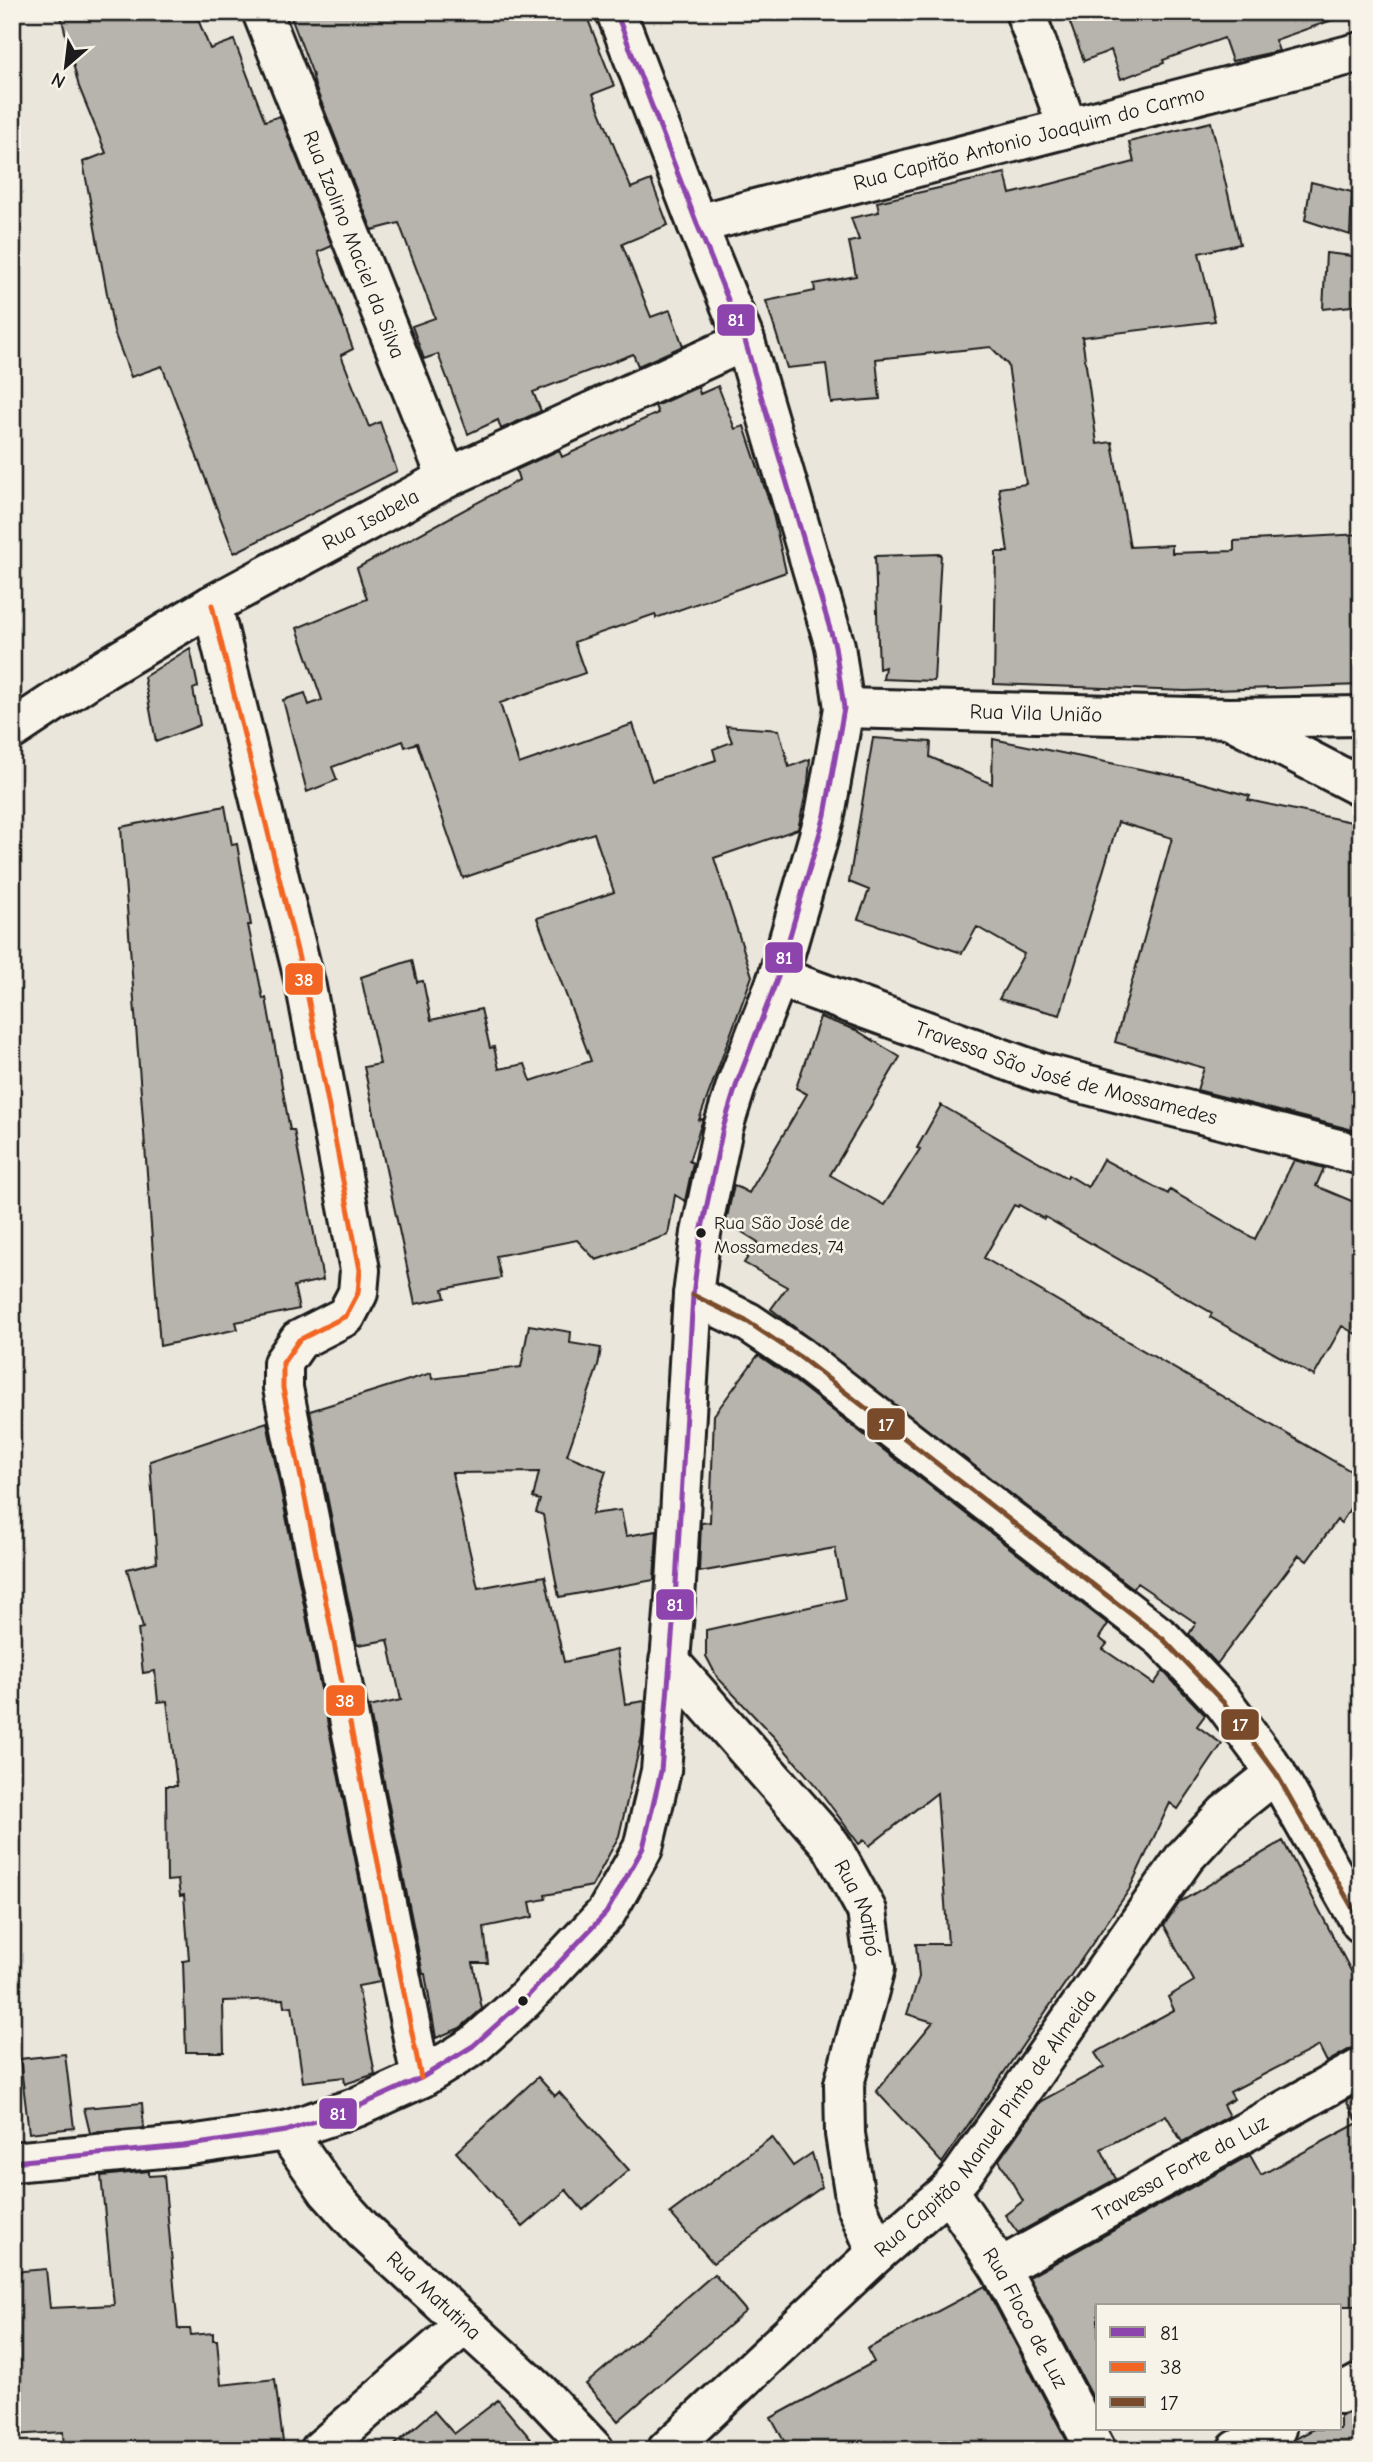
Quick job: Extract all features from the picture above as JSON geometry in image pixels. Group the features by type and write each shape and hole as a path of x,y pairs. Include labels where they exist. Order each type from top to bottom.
{"street":[{"name":"Rua Izolino Maciel da Silva","path":"262,12 447,478"},
{"path":"12,2162 183,2146 285,2131 357,2106 421,2078 473,2046 523,2001 606,1913 643,1848 661,1771 675,1600 693,1295 701,1233 723,1128 737,1083 778,977 825,815 844,708 835,646 746,341 697,224 616,12"},
{"path":"1025,12 1068,128"},
{"name":"Rua Capitão Antonio Joaquim do Carmo","path":"697,224 1361,52"},
{"name":"Rua Isabela","path":"12,730 95,675 212,605 447,478 746,341"},
{"path":"212,605 306,987 360,1270 358,1293 346,1316 299,1340 283,1363 283,1388 421,2078"},
{"name":"Rua Vila União","path":"844,708 1229,718 1361,716"},
{"name":"Rua Vila União","path":"1229,718 1361,787"},
{"name":"Travessa São José de Mossamedes","path":"778,977 1041,1073 1361,1155"},
{"path":"693,1295 748,1322 800,1357 1163,1639 1224,1703 1276,1773 1361,1923"},
{"name":"Rua Matipó","path":"669,1661 831,1845 867,1911 875,1968 844,2084 845,2134 856,2204 877,2253"},
{"name":"Rua Capitão Manuel Pinto de Almeida","path":"667,2450 877,2253 948,2191 1185,1857 1226,1813 1276,1773"},
{"name":"Travessa Forte da Luz","path":"1000,2268 1361,2068"},
{"name":"Rua Matutina","path":"285,2131 328,2191 364,2231 539,2392 594,2450"},
{"name":"Rua Floco de Luz","path":"948,2191 1000,2268 1096,2450"},
{"path":"320,2450 465,2324"},
{"path":"1342,2393 1361,2382"},
{"path":"1237,2450 1274,2430"}],"building":[{"path":"60,12 195,12 210,49 234,40 265,121 280,116 332,246 318,252 353,349 341,355 369,427 380,422 397,471 234,553 162,366 131,377 114,332 83,162 106,153 79,87"},
{"path":"289,12 585,12 614,86 593,94 631,188 651,180 668,225 622,244 651,317 670,310 683,346 638,366 633,354 533,392 541,411 501,429 498,420 468,434 438,354 424,359 412,326 435,318 399,223 372,230"},
{"path":"1066,12 1340,12 1341,17 1275,40 1279,51 1232,61 1224,38 1163,60 1164,63 1121,79 1111,50 1084,61"},
{"path":"1211,122 1240,244 1199,253 1215,321 1082,337 1097,444 1112,442 1130,547 1172,545 1172,553 1234,551 1234,541 1361,534 1361,685 1186,691 994,684 996,552 1008,552 999,488 1026,484 1008,365 991,347 876,359 880,399 831,403 826,364 787,368 766,301 815,291 814,284 856,276 849,242 859,240 851,218 879,212 877,202 1005,173 1010,194 1134,162 1129,142"},
{"path":"1311,182 1352,192 1350,235 1305,220"},
{"path":"1326,253 1361,257 1361,305 1323,309"},
{"path":"718,386 735,429 744,426 772,510 786,572 656,618 655,614 574,642 585,673 500,703 519,764 633,724 652,781 716,760 713,749 732,742 726,726 779,730 789,767 810,759 798,829 714,858 752,976 699,1120 703,1119 689,1161 693,1163 685,1201 675,1195 668,1235 596,1260 577,1240 496,1256 501,1278 443,1289 445,1298 415,1304 364,1067 380,1064 361,977 412,960 417,982 423,981 431,1020 481,1009 490,1048 494,1047 499,1069 525,1064 531,1081 591,1061 537,918 614,892 594,833 463,878 417,743 405,747 403,741 332,767 337,780 307,792 283,700 305,693 309,705 322,700 297,628 367,599 357,568 519,480 516,470 559,450 562,457 658,413 655,406 698,387 700,394"},
{"path":"941,554 934,681 883,679 885,667 879,669 875,556"},
{"path":"190,648 198,687 193,689 200,725 156,742 144,677"},
{"path":"873,738 931,742 930,757 992,784 993,739 1184,778 1250,796 1248,800 1361,824 1361,1132 1197,1090 1204,1068 1115,1042 1172,838 1118,822 1060,1015 999,999 1024,954 977,927 962,953 858,919 869,890 849,882"},
{"path":"225,806 232,845 237,844 251,925 248,925 263,999 266,998 290,1130 294,1130 323,1280 294,1286 299,1309 236,1322 238,1329 160,1346 121,827"},
{"path":"820,1017 856,1030 900,1057 830,1175 884,1205 920,1149 917,1148 941,1105 1067,1178 1068,1175 1088,1187 1103,1159 1168,1194 1170,1190 1255,1239 1294,1160 1324,1168 1316,1186 1361,1205 1361,1337 1342,1326 1314,1376 1210,1317 1212,1313 1045,1217 1044,1219 1019,1205 1014,1205 984,1258 1361,1477 1361,1491 1341,1523 1337,1520 1307,1561 1299,1555 1217,1664 1189,1634 1196,1623 1137,1583 1133,1588 771,1309 787,1287 744,1263 758,1242 726,1222 734,1185 749,1193 807,1094 796,1088"},
{"path":"529,1325 571,1332 570,1343 601,1348 598,1366 567,1455 606,1471 592,1514 621,1510 626,1536 657,1531 654,1580 559,1597 543,1515 536,1512 540,1500 533,1498 539,1472 452,1473 478,1588 545,1576 564,1662 617,1650 625,1704 645,1701 642,1736 619,1836 592,1886 545,1895 546,1899 530,1902 533,1917 484,1927 488,1963 473,1963 482,2009 460,2028 436,2038 369,1707 401,1700 388,1640 357,1645 310,1411 431,1373 432,1379 521,1367"},
{"path":"758,1355 1108,1624 1099,1638 1107,1644 1103,1649 1154,1684 1163,1671 1205,1715 1197,1726 1222,1744 1178,1809 1170,1803 1129,1890 942,2163 876,2091 933,2022 907,2014 919,1977 916,1944 948,1944 937,1793 869,1846 864,1840 859,1844 816,1786 717,1677 706,1656 706,1630 845,1599 835,1548 699,1572 701,1523 710,1522 714,1415"},
{"path":"267,1422 380,1982 358,1986 375,2074 345,2084 344,2077 303,2082 292,2006 284,2007 283,1999 223,2001 224,2052 186,2052 183,1961 189,1960 184,1895 180,1896 178,1880 167,1881 166,1786 177,1786 167,1701 158,1702 155,1671 143,1673 138,1629 143,1628 127,1569 157,1562 150,1461"},
{"path":"1283,1841 1361,1990 1361,2046 1327,2062 1319,2046 1230,2092 1234,2099 1223,2105 1229,2116 1182,2142 1166,2115 1101,2149 1116,2179 1018,2233 1005,2215 1023,2201 999,2160 1041,2101 1104,2067 1095,2053 1174,2010 1168,1997 1194,1981 1164,1925 1180,1902"},
{"path":"65,2054 74,2128 29,2133 20,2059"},
{"path":"538,2077 555,2096 559,2092 629,2170 583,2210 566,2190 523,2227 456,2152"},
{"path":"1361,2093 1361,2306 1096,2304 1096,2403 1029,2277 1250,2155 1261,2175 1358,2123 1346,2101"},
{"path":"142,2103 144,2128 90,2133 84,2108"},
{"path":"772,2137 793,2166 812,2153 822,2187 713,2263 670,2213"},
{"path":"149,2171 149,2176 164,2175 178,2329 190,2329 191,2335 213,2333 213,2340 217,2340 221,2385 275,2379 284,2450 64,2450 63,2432 12,2435 12,2272 46,2269 50,2308 114,2305 101,2176"},
{"path":"714,2274 746,2311 618,2421 586,2384"},
{"path":"985,2286 1068,2443 1056,2450 789,2450 771,2418 874,2362 867,2349"},
{"path":"498,2400 540,2450 389,2450 434,2411 454,2434"},
{"path":"1361,2408 1361,2450 1284,2450 1295,2439 1312,2430 1342,2430 1342,2415"}],"transit line":[{"name":"81","path":"12,2162 183,2146 286,2131 357,2107 421,2078 473,2046 523,2001 606,1913 643,1848 661,1771 675,1600 693,1295 701,1233 723,1128 737,1083 778,977 825,815 844,708 835,646 745,341 616,12"},
{"name":"38","path":"212,605 306,987 360,1270 358,1293 346,1316 299,1340 283,1363 283,1388 421,2078"},
{"name":"17","path":"693,1295 748,1322 800,1357 1163,1639 1224,1703 1276,1773 1361,1923"}],"place":[{"name":"Rua São José de Mossamedes, 74","path":"701,1233"}]}
